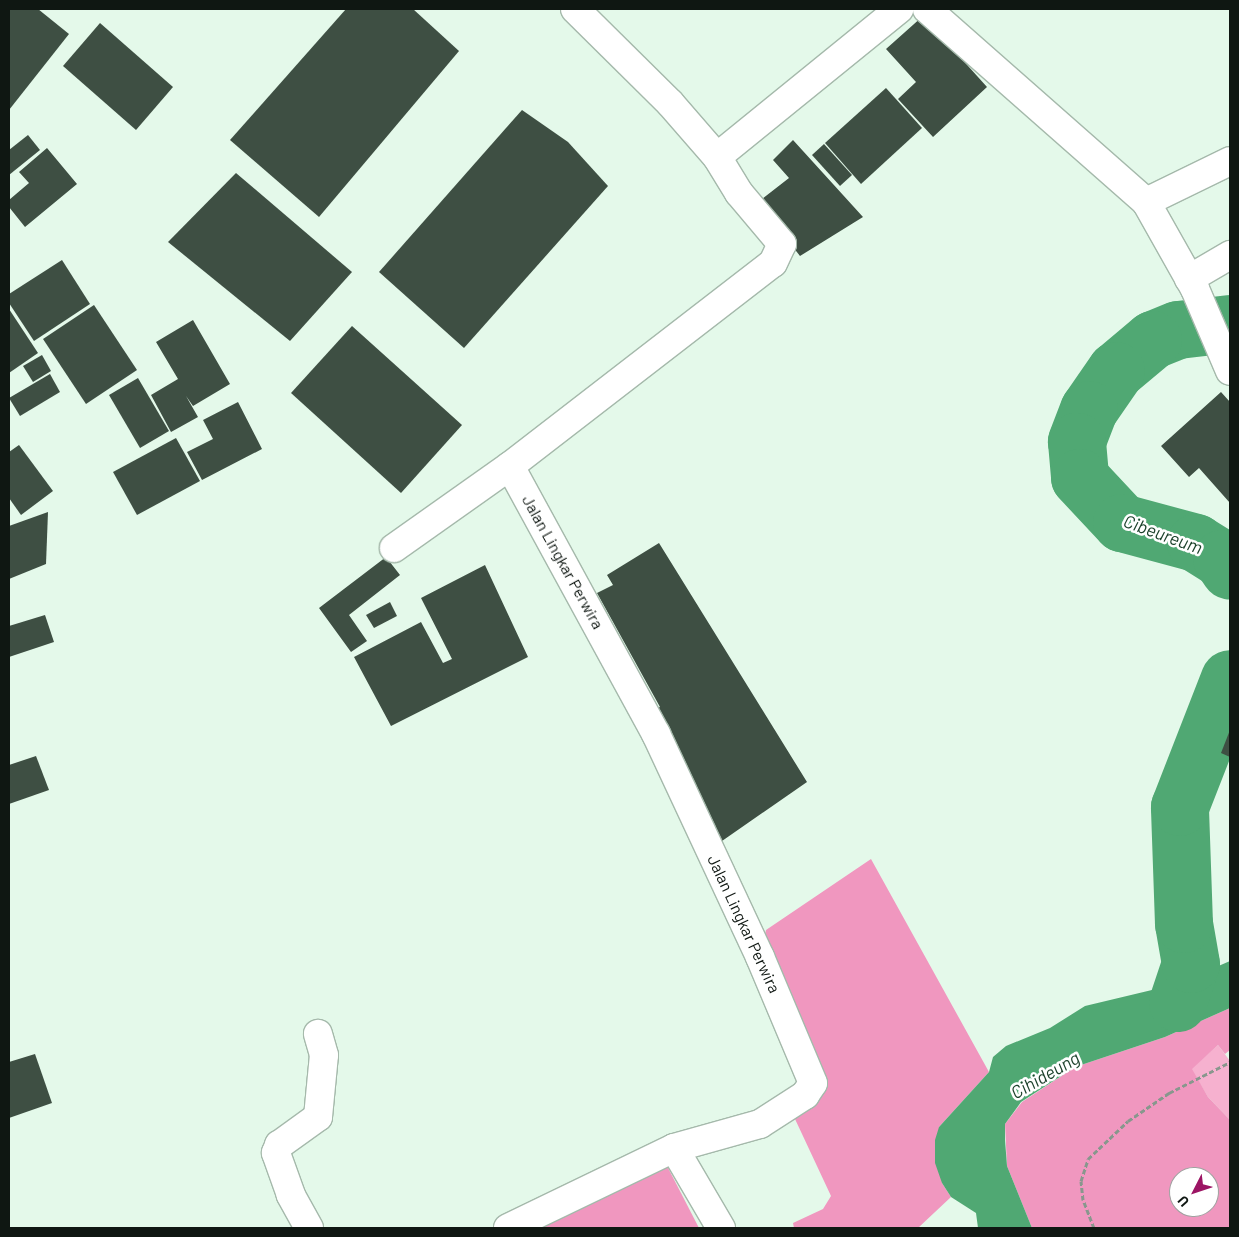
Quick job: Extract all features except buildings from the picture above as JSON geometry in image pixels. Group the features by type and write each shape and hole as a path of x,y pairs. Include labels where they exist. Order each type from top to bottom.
{"street":[{"path":"394,548 510,466 674,342 778,257 782,244 739,193 717,157 575,9"},
{"path":"717,157 899,9"},
{"path":"927,9 1146,202 1192,284 1228,368"},
{"path":"1146,202 1230,161"},
{"path":"1192,284 1230,255"},
{"name":"Jalan Lingkar Perwira","path":"508,1228 674,1148 760,1124 805,1095 813,1083 760,957 656,734 510,466"},
{"path":"308,1228 276,1153 279,1145 318,1117 324,1055 318,1034"},
{"path":"674,1148 722,1228"}],"path":[{"path":"1094,1228 1082,1200 1081,1181 1088,1158 1128,1121 1169,1093 1230,1062"}],"shaded area":[{"path":"871,859 989,1072 939,1127 942,1183 951,1197 918,1228 794,1228 793,1223 823,1209 831,1196 795,1119 816,1090 763,943 766,930"},
{"path":"1230,1008 1230,1050 1225,1054 1218,1045 1192,1069 1208,1097 1230,1120 1230,1228 1032,1228 1007,1166 1005,1124 1022,1102 1075,1067 1165,1037"},
{"path":"1218,1045 1230,1061 1230,1120 1208,1097 1191,1069"},
{"path":"665,1162 699,1228 535,1228"}],"water":[{"name":"Cihideung","path":"1230,961 1230,1008 1165,1037 1075,1067 1021,1102 1005,1124 1007,1166 1032,1228 978,1228 976,1213 951,1197 942,1183 935,1163 935,1140 939,1127 989,1072 993,1057 1006,1046 1050,1028 1085,1006 1177,984"}],"waterway":[{"name":"Cibeureum","path":"1230,324 1178,330 1153,340 1116,371 1089,410 1077,442 1080,478 1122,523 1196,543 1222,559 1230,571"},
{"name":"Cibeureum","path":"1178,1003 1191,964 1184,924 1180,807 1230,679"}]}
